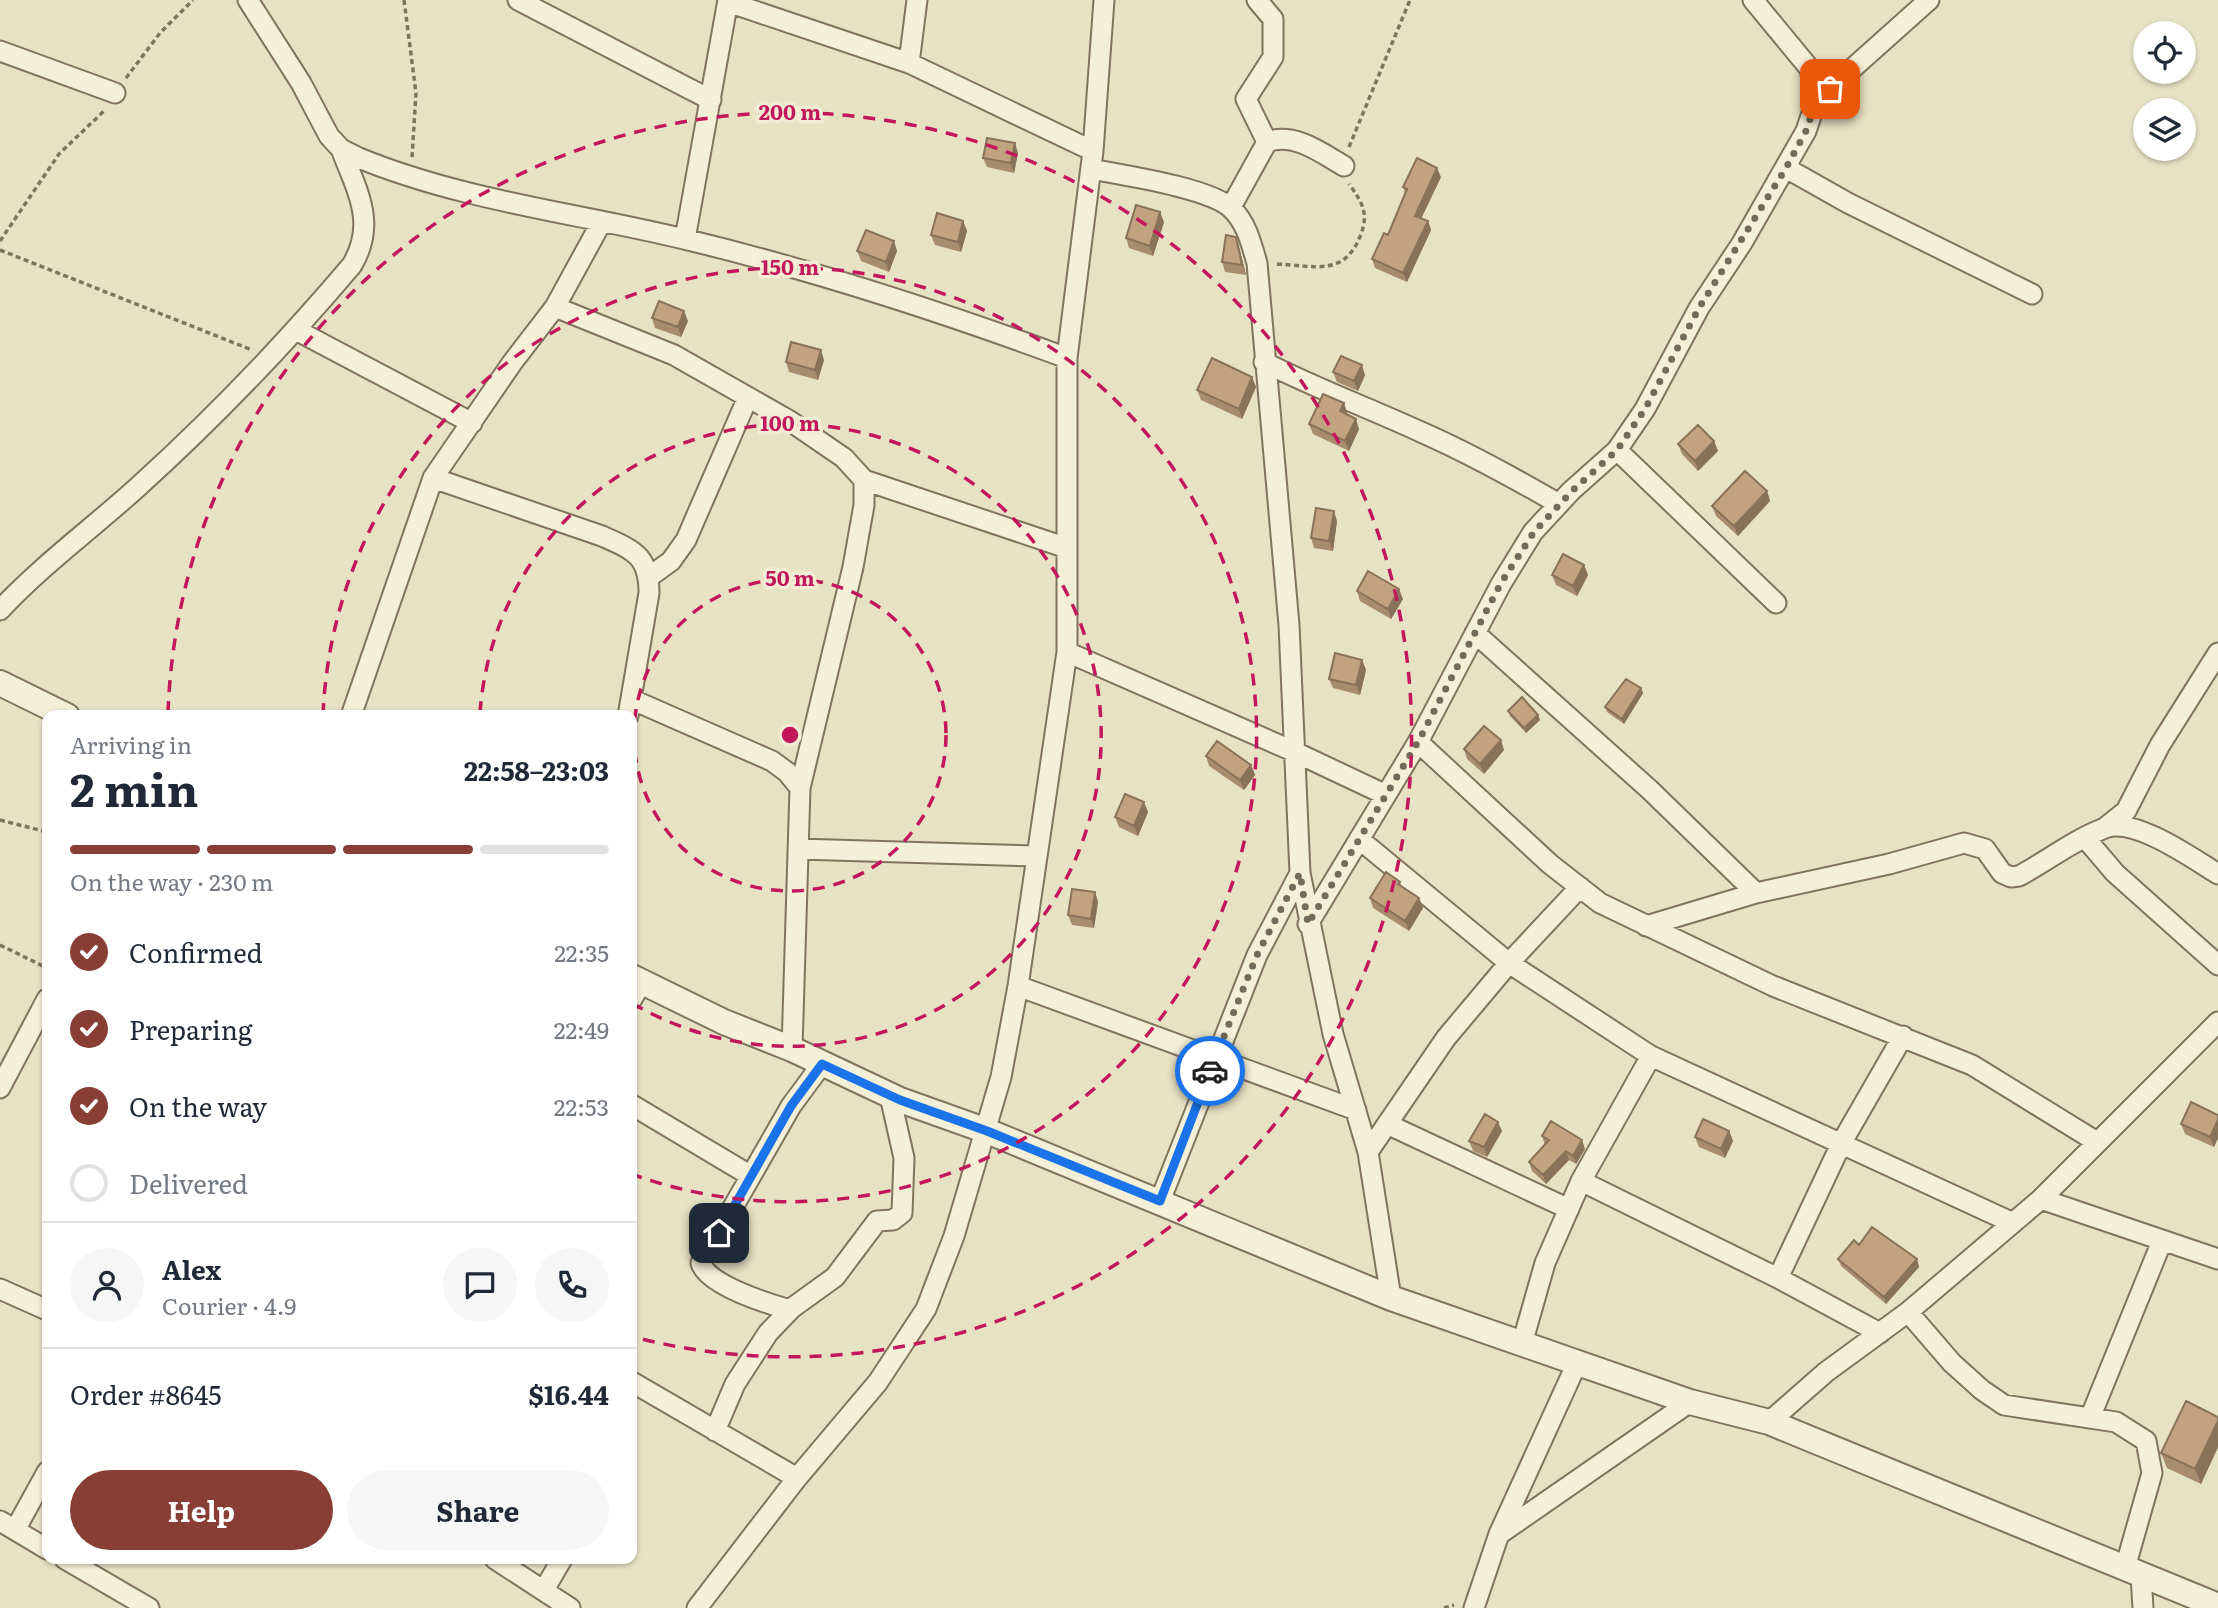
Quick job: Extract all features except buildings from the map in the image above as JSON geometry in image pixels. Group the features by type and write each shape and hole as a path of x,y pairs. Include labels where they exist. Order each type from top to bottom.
{"street":[{"path":"0,610 24,584 143,483 271,358 352,265 362,248 365,232 362,206 341,149 248,0"},
{"path":"517,0 711,100"},
{"path":"909,63 917,0"},
{"path":"697,1608 797,1478 878,1382 926,1309 954,1236 987,1131 1018,986 1066,652 1067,358 1092,160 1104,0"},
{"path":"1257,0 1273,19 1273,57 1246,99 1267,142"},
{"path":"1308,924 1418,742 1501,583 1534,532 1559,504 1617,450 1645,409 1699,308 1806,131 1816,101 1810,69 1753,0"},
{"path":"1816,101 1929,0"},
{"path":"685,239 728,1 909,63 1092,160 1205,195 1231,207 1247,228 1257,263 1289,625 1300,873 1308,924 1334,1034 1368,1152 1391,1298"},
{"path":"0,51 115,93"},
{"path":"1231,207 1267,142 1280,137 1299,142 1344,166"},
{"path":"341,149 378,166 486,197 685,239 850,282 1067,358"},
{"path":"1786,168 1848,203 2032,294"},
{"path":"353,710 433,478 512,363 555,307 601,223"},
{"path":"555,307 674,355 748,397 844,458 864,480 1067,548"},
{"path":"296,330 472,423"},
{"path":"1264,362 1469,455 1559,504"},
{"path":"649,577 671,561 686,541 748,397"},
{"path":"1617,450 1776,603"},
{"path":"433,478 620,544 643,560 649,577 631,708"},
{"path":"792,1049 800,788 853,567 864,505 864,480"},
{"path":"1475,633 1650,790 1756,893"},
{"path":"1066,652 1295,752 1386,795"},
{"path":"1646,926 1756,893 1889,864 1964,843 1985,849 2002,873 2011,877 2019,876 2106,827 2126,811 2161,745 2218,653"},
{"path":"0,683 55,710"},
{"path":"637,710 772,761 787,772 800,788"},
{"path":"1418,742 1503,821 1600,903 1773,986 1972,1065 2097,1142"},
{"path":"2106,827 2147,833 2218,874"},
{"path":"1359,839 1509,963 1651,1056 2013,1223"},
{"path":"2086,839 2136,893 2164,914 2218,965"},
{"path":"798,849 1037,856"},
{"path":"1160,1201 1257,955 1300,873"},
{"path":"1368,1152 1446,1038 1509,963 1580,887"},
{"path":"1018,986 1216,1056 1356,1110"},
{"path":"637,987 792,1049 890,1096 987,1131 1391,1298 1690,1402 1769,1422 2218,1606"},
{"path":"0,1088 42,1008"},
{"path":"1769,1422 1826,1372 1908,1312 2041,1199 2218,1022"},
{"path":"1778,1278 1842,1142 1903,1037"},
{"path":"1522,1344 1545,1263 1581,1181 1651,1056"},
{"path":"790,1310 763,1303 730,1287 707,1273 701,1263 791,1106 822,1064"},
{"path":"715,1431 749,1359 790,1310 835,1277 877,1221 893,1220 902,1213 904,1158 890,1096"},
{"path":"637,1108 751,1176"},
{"path":"1387,1124 1569,1209"},
{"path":"1581,1181 1778,1278 1880,1333"},
{"path":"2041,1199 2218,1259"},
{"path":"2090,1418 2162,1241"},
{"path":"0,1289 42,1308"},
{"path":"1908,1312 1952,1363 1982,1390 2004,1405 2116,1422 2146,1441 2152,1473 2133,1572 2143,1608"},
{"path":"1474,1608 1499,1534 1577,1363"},
{"path":"637,1385 797,1478"},
{"path":"1499,1534 1690,1402"},
{"path":"42,1479 8,1526 42,1546"},
{"path":"73,1564 145,1607"},
{"path":"503,1564 570,1608"},
{"path":"544,1590 559,1564"}],"path":[{"path":"0,241 59,154 104,110 160,33 193,0"},
{"path":"404,0 416,93 411,175"},
{"path":"0,250 271,358"},
{"path":"0,820 42,831"},
{"path":"0,945 42,966"}],"way so far":[{"path":"1210,1071 1257,955 1300,873 1308,924 1418,742 1501,583 1534,532 1572,491 1617,450 1645,409 1699,308 1742,243 1786,168 1806,131 1816,101 1830,89"}],"route":[{"path":"719,1233 791,1106 822,1064 900,1100 987,1131 1160,1201 1210,1071"}]}
